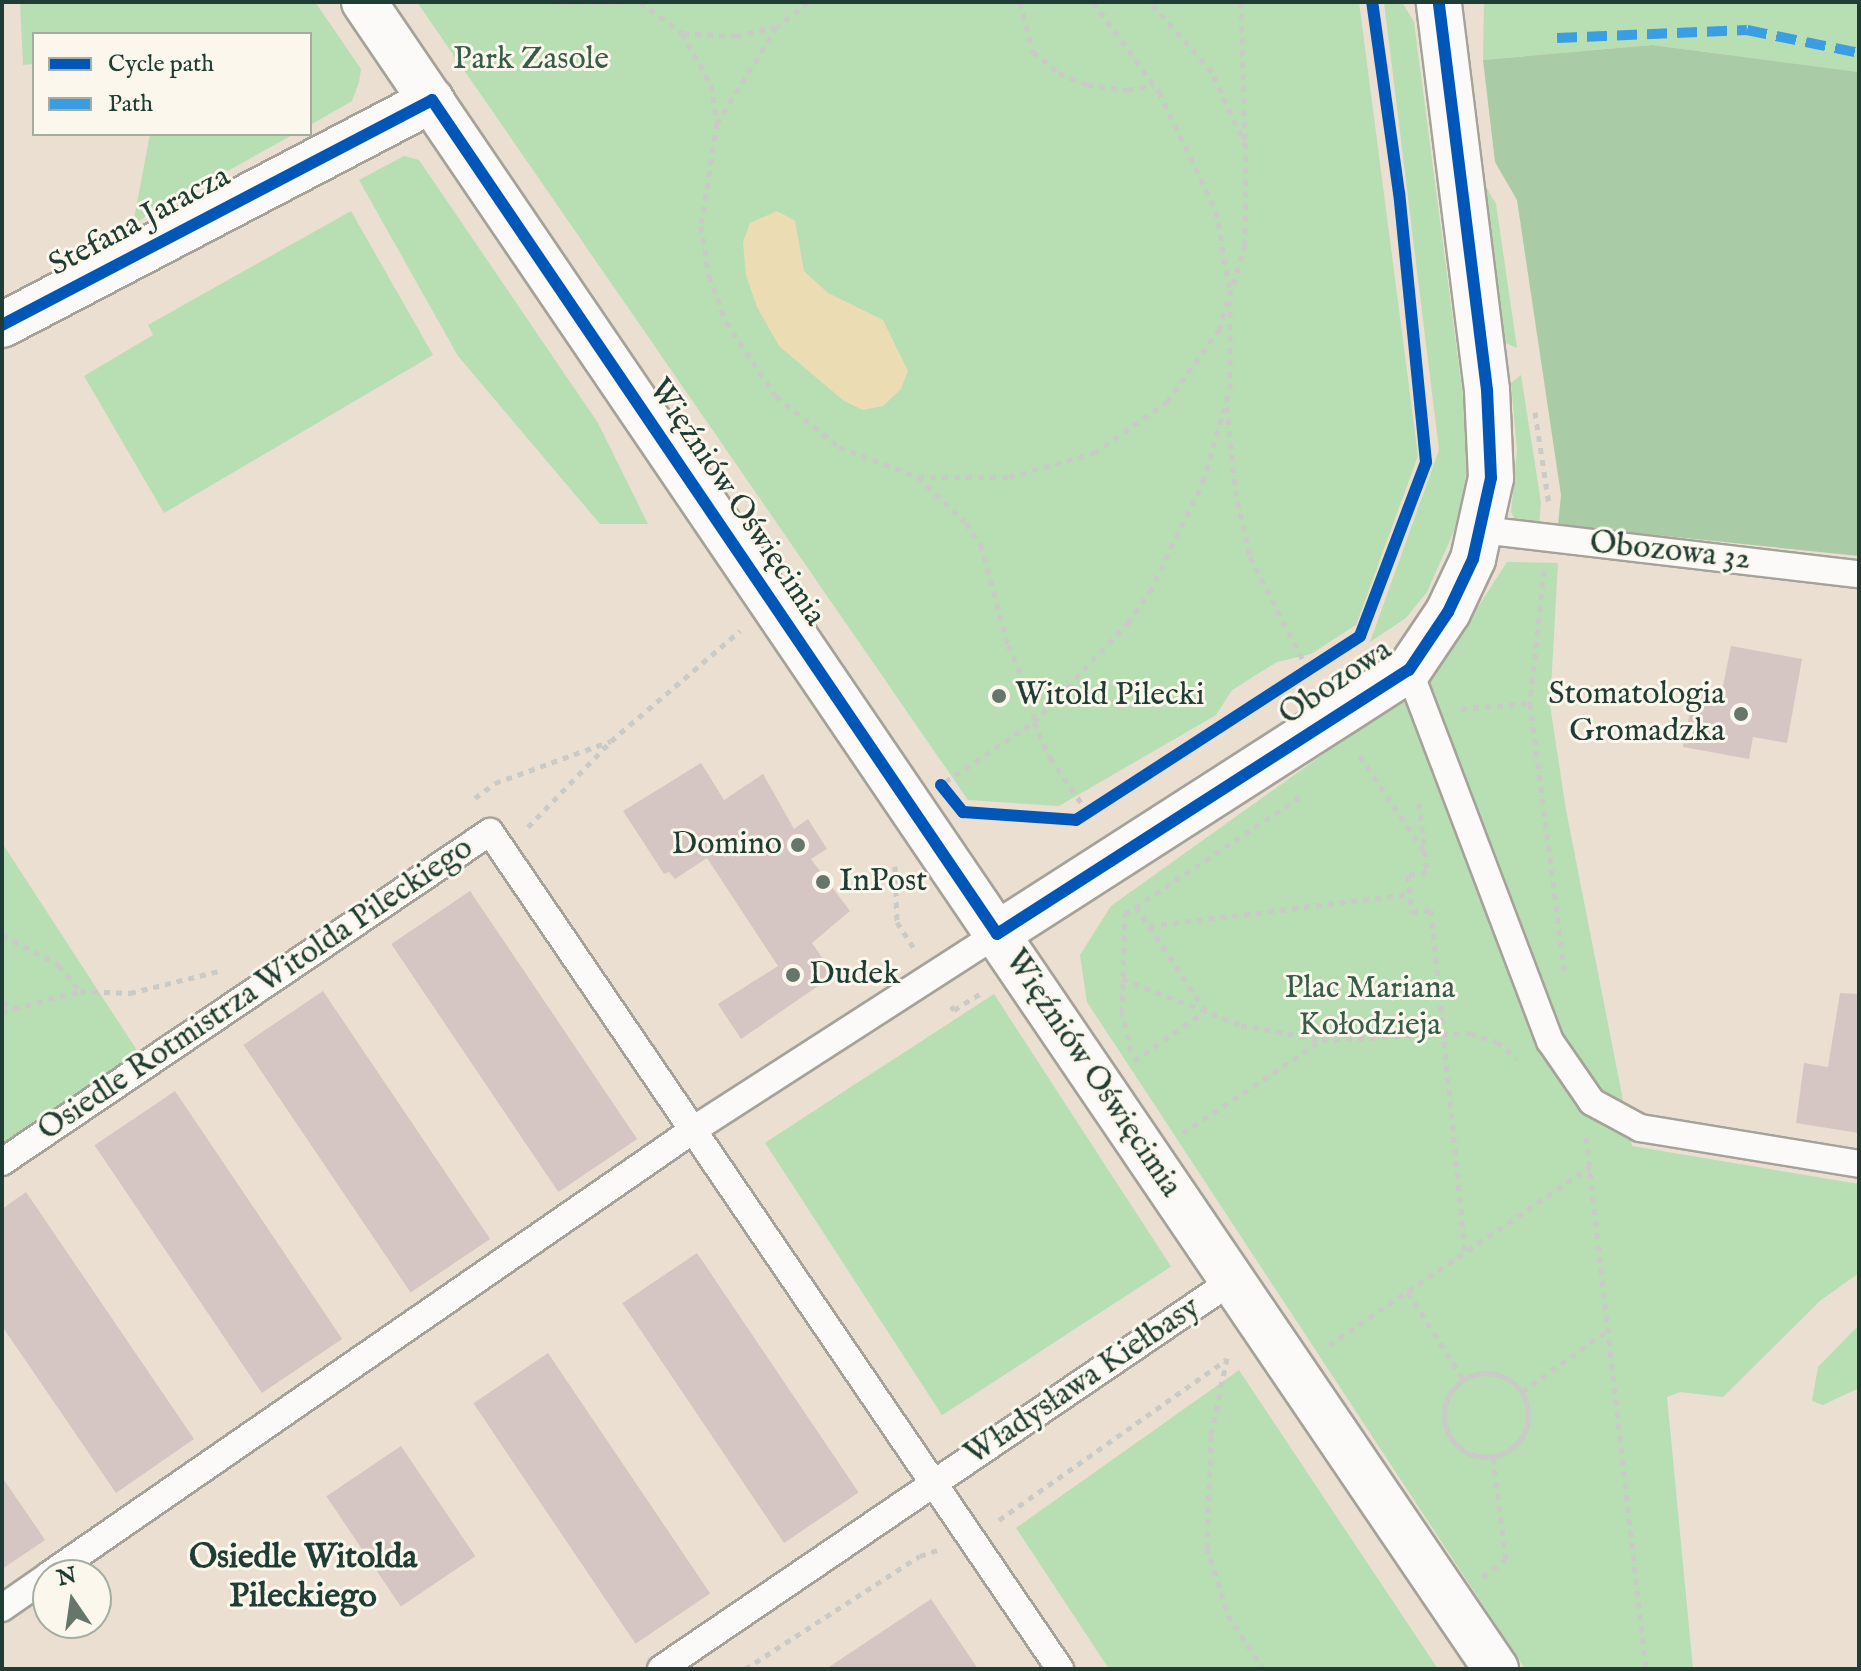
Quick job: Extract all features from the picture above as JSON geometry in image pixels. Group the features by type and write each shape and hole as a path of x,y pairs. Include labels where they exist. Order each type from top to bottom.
{"street":[{"name":"Więźniów Oświęcimia","path":"364,2 1496,1669"},
{"name":"Obozowa","path":"997,934 1123,858 1307,732 1409,670 1448,612 1482,530 1491,478 1487,390 1439,2"},
{"name":"Stefana Jaracza","path":"2,325 432,100"}],"lane":[{"name":"Obozowa 32","path":"1482,530 1859,574"},
{"path":"1409,670 1550,1041 1592,1102 1640,1128 1859,1164"},
{"name":"Osiedle Rotmistrza Witolda Pileckiego","path":"2,1162 490,832 1060,1669"},
{"path":"74,1559 693,1130 997,934"},
{"name":"Władysława Kiełbasy","path":"934,1484 1233,1280"},
{"path":"661,1669 934,1484"},
{"path":"2,1608 32,1588"}],"path":[{"path":"555,2 623,2"},
{"path":"640,2 682,33 711,85 717,123 701,226 709,276 726,322 786,404 839,447 918,477 1009,477 1094,453 1167,402 1219,330 1245,245 1246,147 1241,2"},
{"path":"717,123 777,27 808,2"},
{"path":"1020,2 1033,52 1059,73 1114,88 1154,85"},
{"path":"1093,2 1154,85 1216,211 1230,295 1227,402 1235,490 1250,557 1308,670"},
{"path":"1150,2 1212,72 1246,147"},
{"path":"682,33 736,36 777,27"},
{"path":"948,794 941,785 1034,722 1128,623 1150,592 1203,482 1227,402"},
{"path":"1534,405 1552,527 1547,540 1530,703 1567,992"},
{"path":"918,477 966,523 981,545 1008,645 1033,701 1034,722 1050,758 1089,814"},
{"path":"504,853 611,741 747,625"},
{"path":"1347,765 1425,712 1530,703"},
{"path":"465,805 495,783 611,741"},
{"path":"1360,756 1424,852"},
{"path":"1142,1074 1134,1062 1122,1013 1125,914 1307,792"},
{"path":"1418,794 1427,872 1408,875 1412,912 1431,910 1465,1253"},
{"path":"956,803 963,812 1076,820"},
{"path":"1149,926 1410,894"},
{"path":"1136,907 1206,1011"},
{"path":"2,935 59,965 80,991"},
{"path":"2,1012 80,991 130,993 228,969"},
{"path":"1122,979 1241,1025 1322,1040 1470,1033 1497,1042 1521,1062"},
{"path":"2,1002 16,1008"},
{"path":"1134,1062 1206,1011"},
{"path":"1182,1134 1322,1040"},
{"path":"1579,1084 1646,1669"},
{"path":"1174,1122 1190,1146"},
{"path":"1325,1348 1590,1167"},
{"path":"1408,1292 1463,1379"},
{"path":"1522,1392 1607,1331"},
{"path":"1317,1336 1334,1361"},
{"path":"1229,1348 1211,1435 1207,1547 1228,1615 1263,1669"},
{"path":"1495,1373 1522,1392 1528,1408 1521,1440 1493,1458 1461,1450 1443,1422 1451,1390 1463,1379 1495,1373"},
{"path":"1479,1580 1506,1559 1493,1458"},
{"path":"1471,1567 1488,1593"}],"green space":[{"path":"20,2 315,2 361,69 352,101 312,124 312,32 32,32 32,64 23,65"},
{"name":"Park Zasole","path":"417,2 1359,2 1418,456 1356,625 1311,654 1277,662 1232,690 1216,715 1059,806 968,800"},
{"path":"1384,2 1402,2 1414,22 1466,420 1467,466 1462,513 1427,592 1406,618 1370,642 1439,450"},
{"path":"1484,2 1859,2 1859,72 1652,45 1483,60"},
{"path":"1652,45 1859,72 1859,556 1558,525 1561,495 1517,200 1495,162 1483,60"},
{"path":"150,136 290,136 133,224"},
{"path":"404,156 419,160 598,423 648,524 600,524 458,356 359,180"},
{"path":"1481,178 1496,204 1517,348 1504,342"},
{"path":"351,211 433,355 164,513 84,376 153,335 148,325"},
{"path":"1521,375 1541,503 1539,526 1516,521 1511,512 1517,450 1511,383"},
{"name":"Plac Mariana Kołodzieja","path":"1507,562 1558,563 1550,705 1566,810 1632,1146 1859,1184 1859,1273 1821,1300 1723,1397 1680,1392 1667,1397 1693,1669 1525,1669 1087,1002 1080,955 1111,906 1434,675"},
{"path":"2,843 138,1052 2,1145"},
{"path":"994,994 1171,1267 942,1415 765,1143"},
{"path":"1859,1325 1859,1388 1823,1405 1812,1401 1818,1367"},
{"path":"1239,1370 1438,1669 1109,1669 1016,1528"}],"sand":[{"path":"777,211 795,221 804,271 828,293 883,320 908,371 901,389 883,406 863,410 844,401 779,346 757,307 746,275 743,242 750,223"}],"building":[{"name":"Stomatologia Gromadzka","path":"1731,646 1802,659 1787,743 1753,737 1749,759 1683,747 1695,687 1722,691"},
{"path":"701,763 724,800 763,774 794,829 808,819 827,849 811,859 850,911 812,943 834,975 741,1039 718,1004 778,966 707,858 675,879 669,872 664,874 623,811"},
{"path":"470,891 637,1139 558,1192 391,944"},
{"path":"323,991 490,1239 411,1293 243,1045"},
{"path":"1840,993 1859,994 1859,1133 1796,1123 1804,1063 1828,1067"},
{"path":"175,1091 342,1339 262,1393 95,1145"},
{"path":"26,1192 194,1439 116,1493 2,1326 2,1209"},
{"path":"697,1253 859,1493 784,1543 622,1303"},
{"path":"548,1353 710,1593 636,1644 473,1403"},
{"path":"401,1446 475,1556 401,1607 326,1496"},
{"path":"2,1477 45,1540 2,1569"},
{"path":"931,1599 978,1669 826,1669"}],"marked path":[{"path":"1557,38 1747,30 1859,53"}],"cycle path":[{"path":"941,785 963,812 1076,820 1360,636 1426,462 1399,193 1372,2"},
{"path":"2,325 432,100 997,934 1409,670 1448,612 1473,559 1491,478 1487,390 1439,2"}],"place":[{"name":"Witold Pilecki","path":"999,696"},
{"name":"Stomatologia Gromadzka","path":"1741,714"},
{"name":"Domino","path":"798,845"},
{"name":"InPost","path":"823,882"},
{"name":"Dudek","path":"793,975"}],"district":[{"name":"Osiedle Witolda Pileckiego","path":"303,1576"}]}
